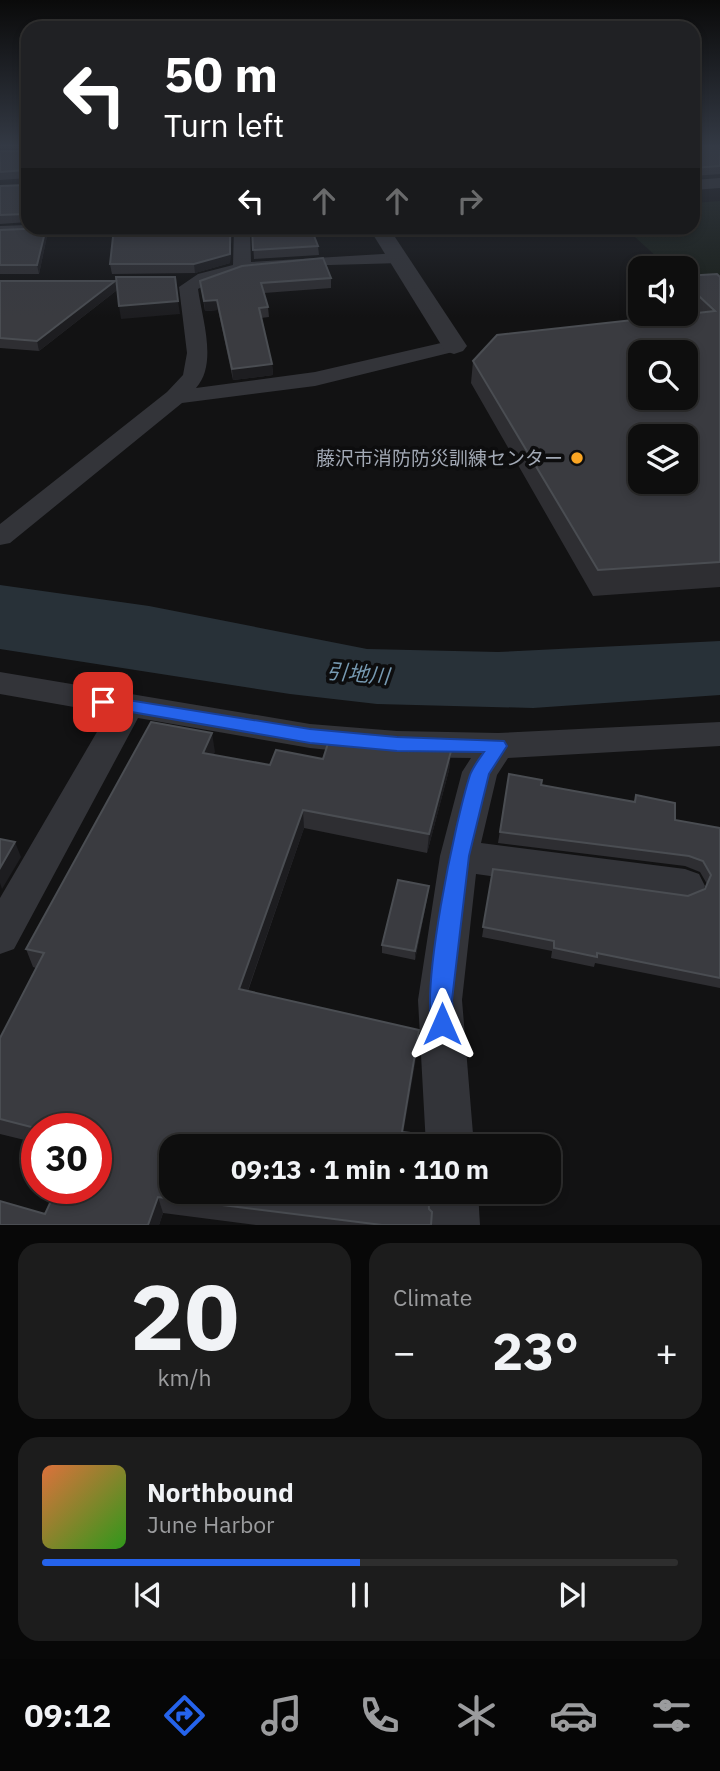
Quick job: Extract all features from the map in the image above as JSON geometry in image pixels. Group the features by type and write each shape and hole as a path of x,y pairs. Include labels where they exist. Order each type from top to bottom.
{"street":[{"path":"0,231 21,230"},
{"path":"242,235 242,268"},
{"path":"175,397 315,379 454,346 384,235"},
{"path":"169,281 194,281 242,268 399,258"},
{"path":"0,537 175,397 194,377 197,353 188,287 194,281"},
{"path":"0,683 310,736 397,744 498,746 720,734"},
{"path":"0,936 128,707"},
{"path":"449,1134 440,1000 459,856 480,772 498,746"},
{"path":"459,856 685,886"},
{"path":"454,1204 455,1225"}],"shaded area":[{"path":"700,203 720,203 720,311 698,294 698,256 656,256 633,235 700,235"}],"water":[{"name":"引地川","path":"0,585 149,606 367,649 498,652 720,641 720,695 533,708 377,704 290,694 0,649"}],"building":[{"path":"0,203 21,203 21,214 0,215"},
{"path":"21,229 21,235 44,235 37,265 0,265 0,230"},
{"path":"113,235 230,235 230,254 194,264 110,264"},
{"path":"252,235 314,235 318,246 253,250"},
{"path":"323,258 331,278 261,283 268,307 259,308 272,364 232,369 217,300 204,301 200,281 242,266"},
{"name":"藤沢市消防防災訓練センター","path":"717,274 720,277 720,562 598,570 473,361 497,335 628,321 628,326 698,326 698,313 715,311 698,295 698,275"},
{"path":"116,277 175,277 178,301 119,306"},
{"path":"0,281 115,281 37,341 0,338"},
{"path":"151,722 212,733 203,753 270,765 276,750 323,759 330,737 408,751 410,744 451,751 429,834 303,810 239,989 419,1030 402,1132 419,1134 159,1134 159,1197 148,1225 0,1225 0,1201 45,1214 50,1204 112,1204 112,1113 21,1113 21,1124 0,1119 0,1038 44,953 26,949"},
{"path":"509,774 542,780 541,785 635,802 636,795 675,803 675,820 720,828 720,978 597,953 597,957 554,948 554,941 483,927 493,869 688,896 705,889 711,875 703,861 689,856 500,832"},
{"path":"0,839 15,842 0,868"},
{"path":"398,880 429,886 415,951 382,945"},
{"path":"214,1204 429,1204 432,1212 431,1225 382,1225"}],"place":[{"name":"藤沢市消防防災訓練センター","path":"577,458"}],"route":[{"path":"103,702 310,736 397,744 498,746 480,772 459,856 440,1000 442,1024"}]}
